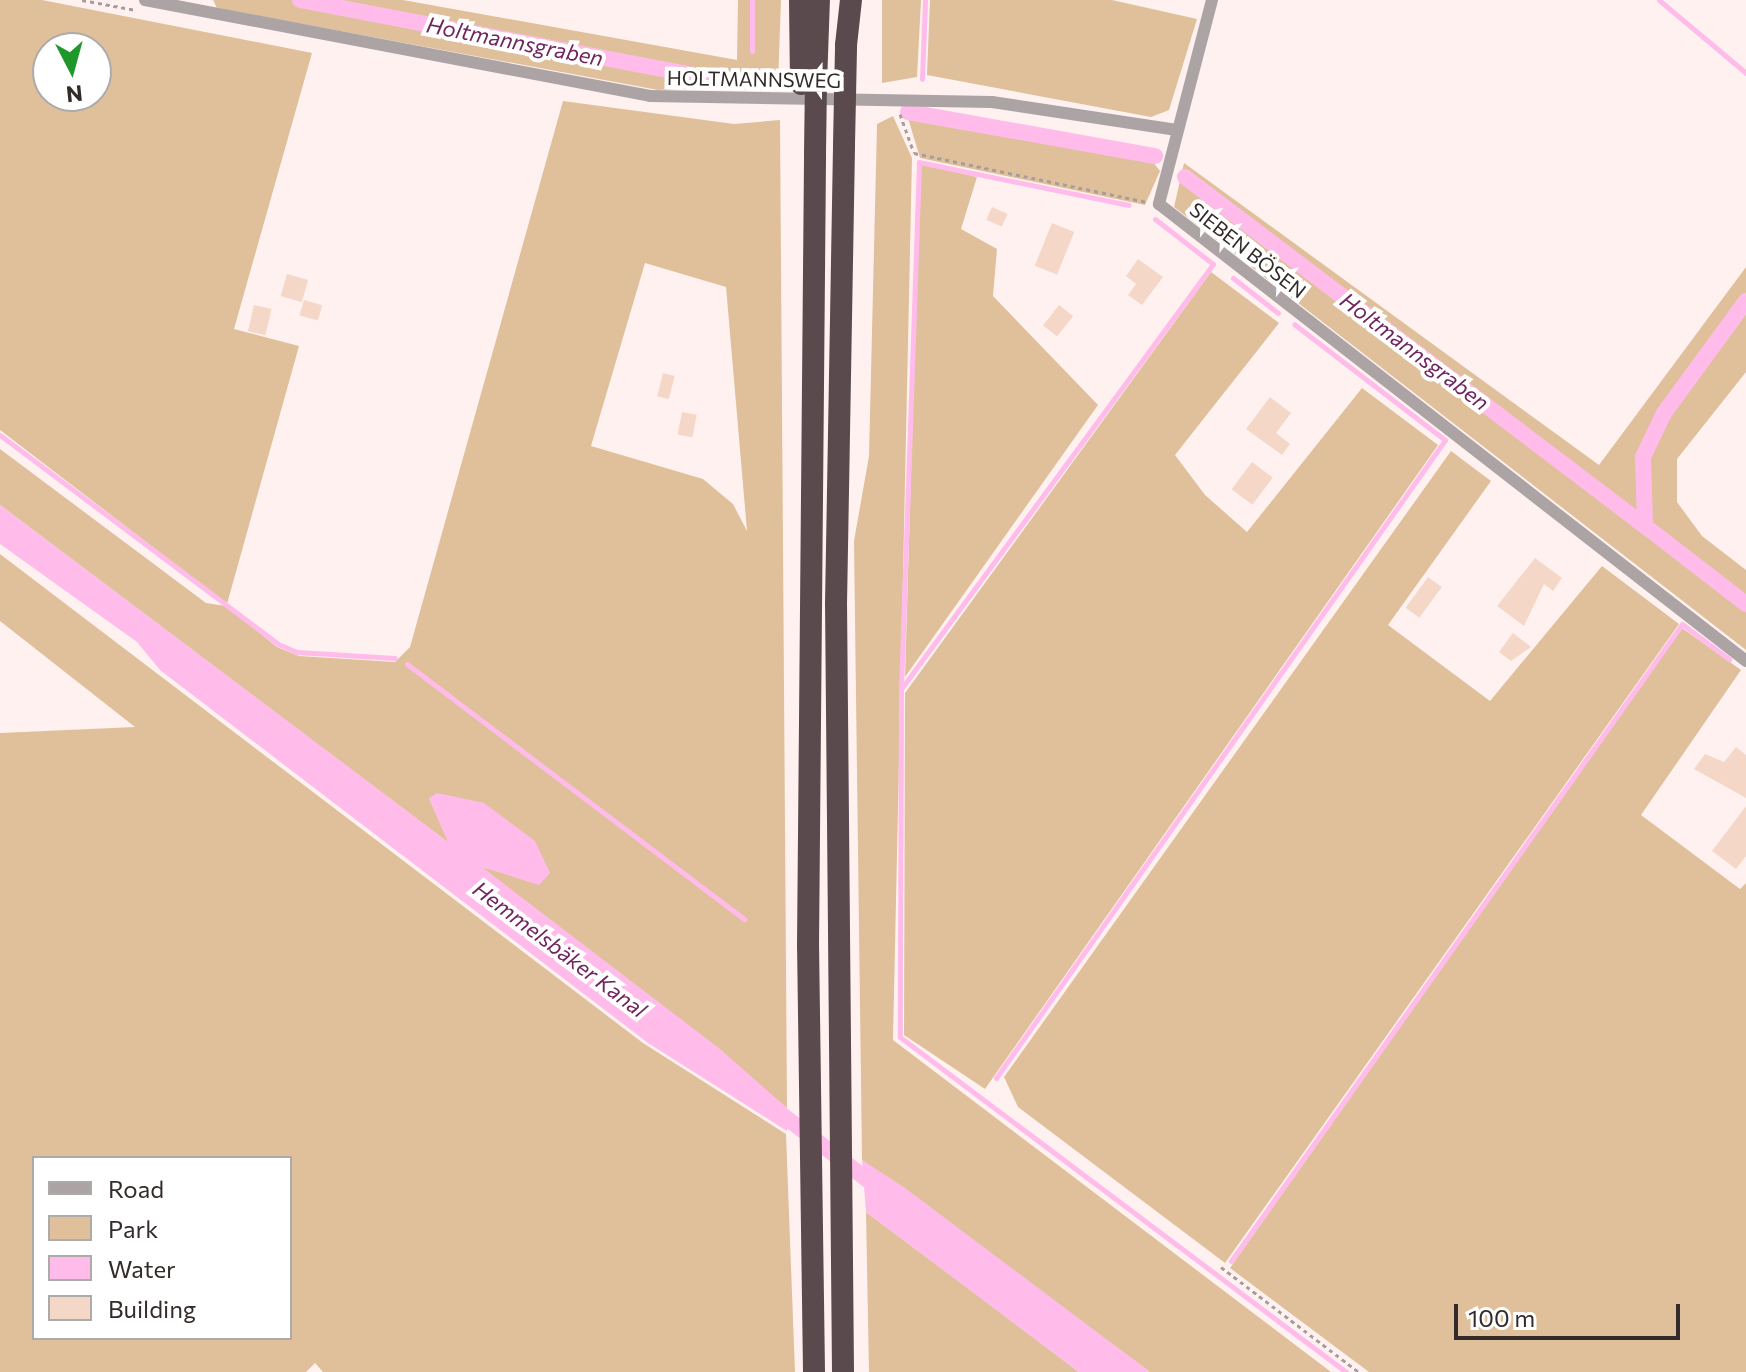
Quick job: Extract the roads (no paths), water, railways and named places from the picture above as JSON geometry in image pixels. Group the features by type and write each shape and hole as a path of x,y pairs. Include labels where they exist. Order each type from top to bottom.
{"highway":[{"path":"800,0 809,84"},
{"path":"814,1372 810,1057 813,284 808,152 809,84 819,0"},
{"path":"843,1372 838,1079 844,144 849,0"}],"street":[{"name":"HOLTMANNSWEG","path":"145,0 200,5 650,96 992,102 1177,130"},
{"name":"SIEBEN BÖSEN","path":"1212,0 1159,204 1746,661"}],"water":[{"path":"0,505 448,842 429,798 437,793 484,803 535,841 550,873 539,885 482,867 720,1049 787,1108 787,1131 648,1043 160,670 137,642 0,544"},
{"path":"862,1160 905,1188 1150,1372 1079,1372 866,1212"}],"waterway":[{"name":"Holtmannsgraben","path":"300,0 731,82"},
{"path":"752,0 752,51"},
{"path":"922,79 925,0"},
{"path":"1659,0 1746,73"},
{"name":"Holtmannsgraben","path":"908,112 1155,156"},
{"path":"901,689 919,162 1129,205"},
{"name":"Holtmannsgraben","path":"1185,177 1645,526"},
{"path":"1155,219 1213,264 901,689 900,1037 1346,1372"},
{"path":"1233,278 1278,313"},
{"path":"1746,301 1664,413 1643,457 1645,526 1746,604"},
{"path":"996,1078 1445,440 1294,324"},
{"path":"0,435 278,644 297,652 395,658"},
{"path":"1231,1261 1682,624 1729,659"},
{"path":"407,664 744,919"},
{"name":"Hemmelsbäker Kanal","path":"772,1107 881,1190"}]}
